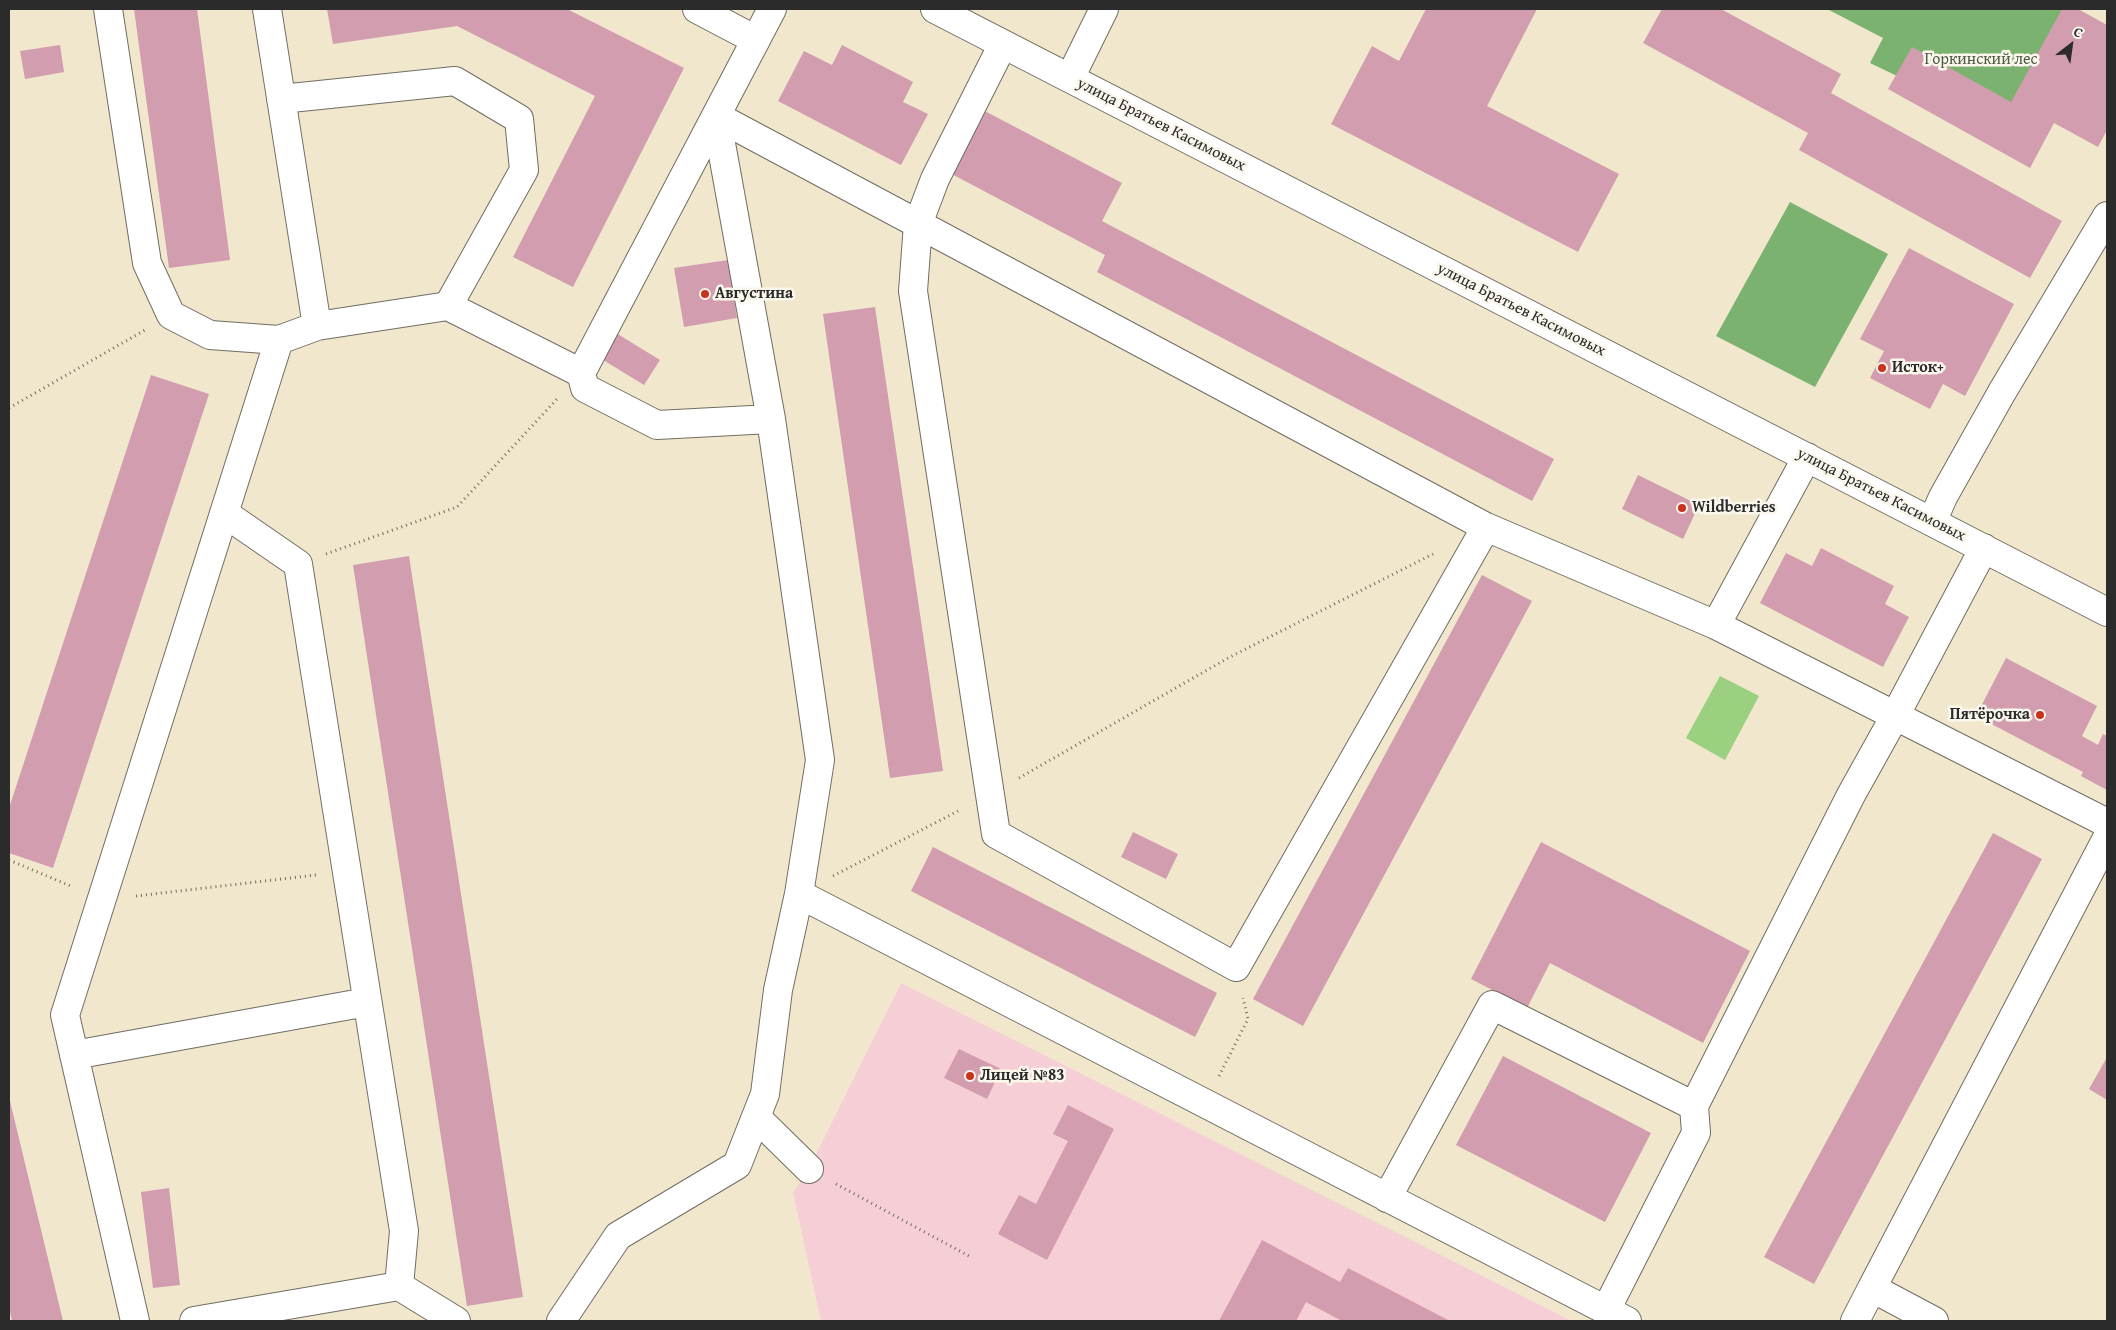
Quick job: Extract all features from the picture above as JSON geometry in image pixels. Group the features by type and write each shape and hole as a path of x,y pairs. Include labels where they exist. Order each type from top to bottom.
{"street":[{"path":"108,9 147,263 171,315 210,335 279,340 317,326 448,306 581,372"},
{"path":"267,9 317,326"},
{"path":"697,9 756,40"},
{"path":"771,420 657,425 585,388 581,372 772,9"},
{"name":"улица Братьев Касимовых","path":"935,9 2107,612"},
{"path":"1070,78 1104,9"},
{"path":"1003,44 935,179 918,224 913,291 996,834 1236,967 1486,526"},
{"path":"281,99 455,81 519,119 524,170 448,306"},
{"path":"716,116 1486,526 1716,625 2107,823"},
{"path":"561,1321 618,1236 737,1165 765,1094 778,990 799,894 820,760 771,420 716,116"},
{"path":"1932,522 1943,497 2002,392 2107,216"},
{"path":"134,1321 65,1015 279,340"},
{"path":"1716,625 1807,457"},
{"path":"224,513 298,564 404,1231 399,1286"},
{"path":"799,894 1617,1316 1696,1132 1694,1106 1850,795 1895,716 1984,548"},
{"path":"1855,1321 2107,838"},
{"path":"74,1055 368,1002"},
{"path":"1387,1198 1492,1005 1694,1106"},
{"path":"756,1117 809,1169"},
{"path":"194,1321 399,1286 456,1321"},
{"path":"1872,1288 1934,1321"}],"path":[{"path":"9,408 171,315"},
{"path":"298,564 457,507 581,372"},
{"path":"799,894 989,794 1228,658 1442,549"},
{"path":"9,860 102,900 347,871"},
{"path":"1225,1065 1248,1019 1236,967"},
{"path":"809,1169 969,1256"}],"shaded area":[{"name":"Лицей №83","path":"901,983 1572,1321 821,1321 793,1193 809,1169"}],"green space":[{"name":"Горкинский лес","path":"1827,9 2081,9 1997,124 1870,63 1883,38"},
{"path":"1790,202 1888,254 1815,387 1716,336"},
{"path":"1720,676 1759,696 1725,760 1686,738"}],"building":[{"path":"134,9 197,9 230,260 169,268"},
{"path":"327,9 567,9 684,68 573,287 513,257 595,96 457,26 333,44"},
{"path":"1426,9 1537,9 1487,106 1619,174 1578,252 1331,124 1372,46 1399,61"},
{"path":"1662,9 1721,9 1841,74 1831,93 2062,221 2030,278 1799,150 1808,133 1643,43"},
{"path":"2062,9 2078,9 2107,25 2107,130 2098,147 2054,123 2030,168 1888,89 1912,47 2011,102"},
{"path":"60,45 64,72 25,79 20,51"},
{"path":"842,45 913,82 903,102 928,114 901,165 778,101 804,51 832,65"},
{"path":"979,108 1122,183 1102,221 1554,459 1532,501 1097,272 1105,255 946,171"},
{"path":"1909,248 2014,304 1965,396 1943,384 1930,409 1870,378 1884,351 1860,339"},
{"path":"728,260 737,318 684,327 674,268"},
{"path":"875,307 943,771 890,778 823,314"},
{"path":"616,333 660,360 644,385 600,358"},
{"path":"151,375 209,394 53,868 9,853 9,808"},
{"path":"1638,475 1699,505 1683,539 1622,509"},
{"path":"1821,548 1894,586 1885,604 1909,617 1883,667 1760,603 1786,553 1812,566"},
{"path":"409,556 523,1297 467,1306 353,565"},
{"path":"1482,575 1532,601 1303,1026 1253,999"},
{"path":"2006,658 2097,706 2082,736 2098,745 2103,734 2107,736 2107,790 2081,776 2083,772 1976,716"},
{"path":"1133,832 1178,854 1166,879 1121,857"},
{"path":"1993,833 2042,859 1814,1284 1764,1257"},
{"path":"1541,842 1750,951 1703,1043 1550,963 1527,1008 1471,979"},
{"path":"933,847 1217,993 1195,1037 911,891"},
{"path":"959,1049 1001,1069 987,1099 944,1078"},
{"path":"1503,1056 1651,1133 1605,1222 1456,1145"},
{"path":"2107,1060 2107,1100 2089,1089"},
{"path":"9,1097 63,1321 12,1321 9,1307"},
{"path":"1068,1105 1114,1129 1047,1260 998,1234 1019,1195 1036,1204 1068,1141 1053,1134"},
{"path":"169,1188 180,1285 153,1288 141,1192"},
{"path":"1262,1240 1340,1282 1348,1268 1450,1321 1342,1321 1306,1302 1296,1321 1219,1321"}],"place":[{"name":"Августина","path":"705,294"},
{"name":"Исток+","path":"1882,368"},
{"name":"Wildberries","path":"1682,508"},
{"name":"Пятёрочка","path":"2040,715"},
{"name":"Лицей №83","path":"970,1076"}]}
